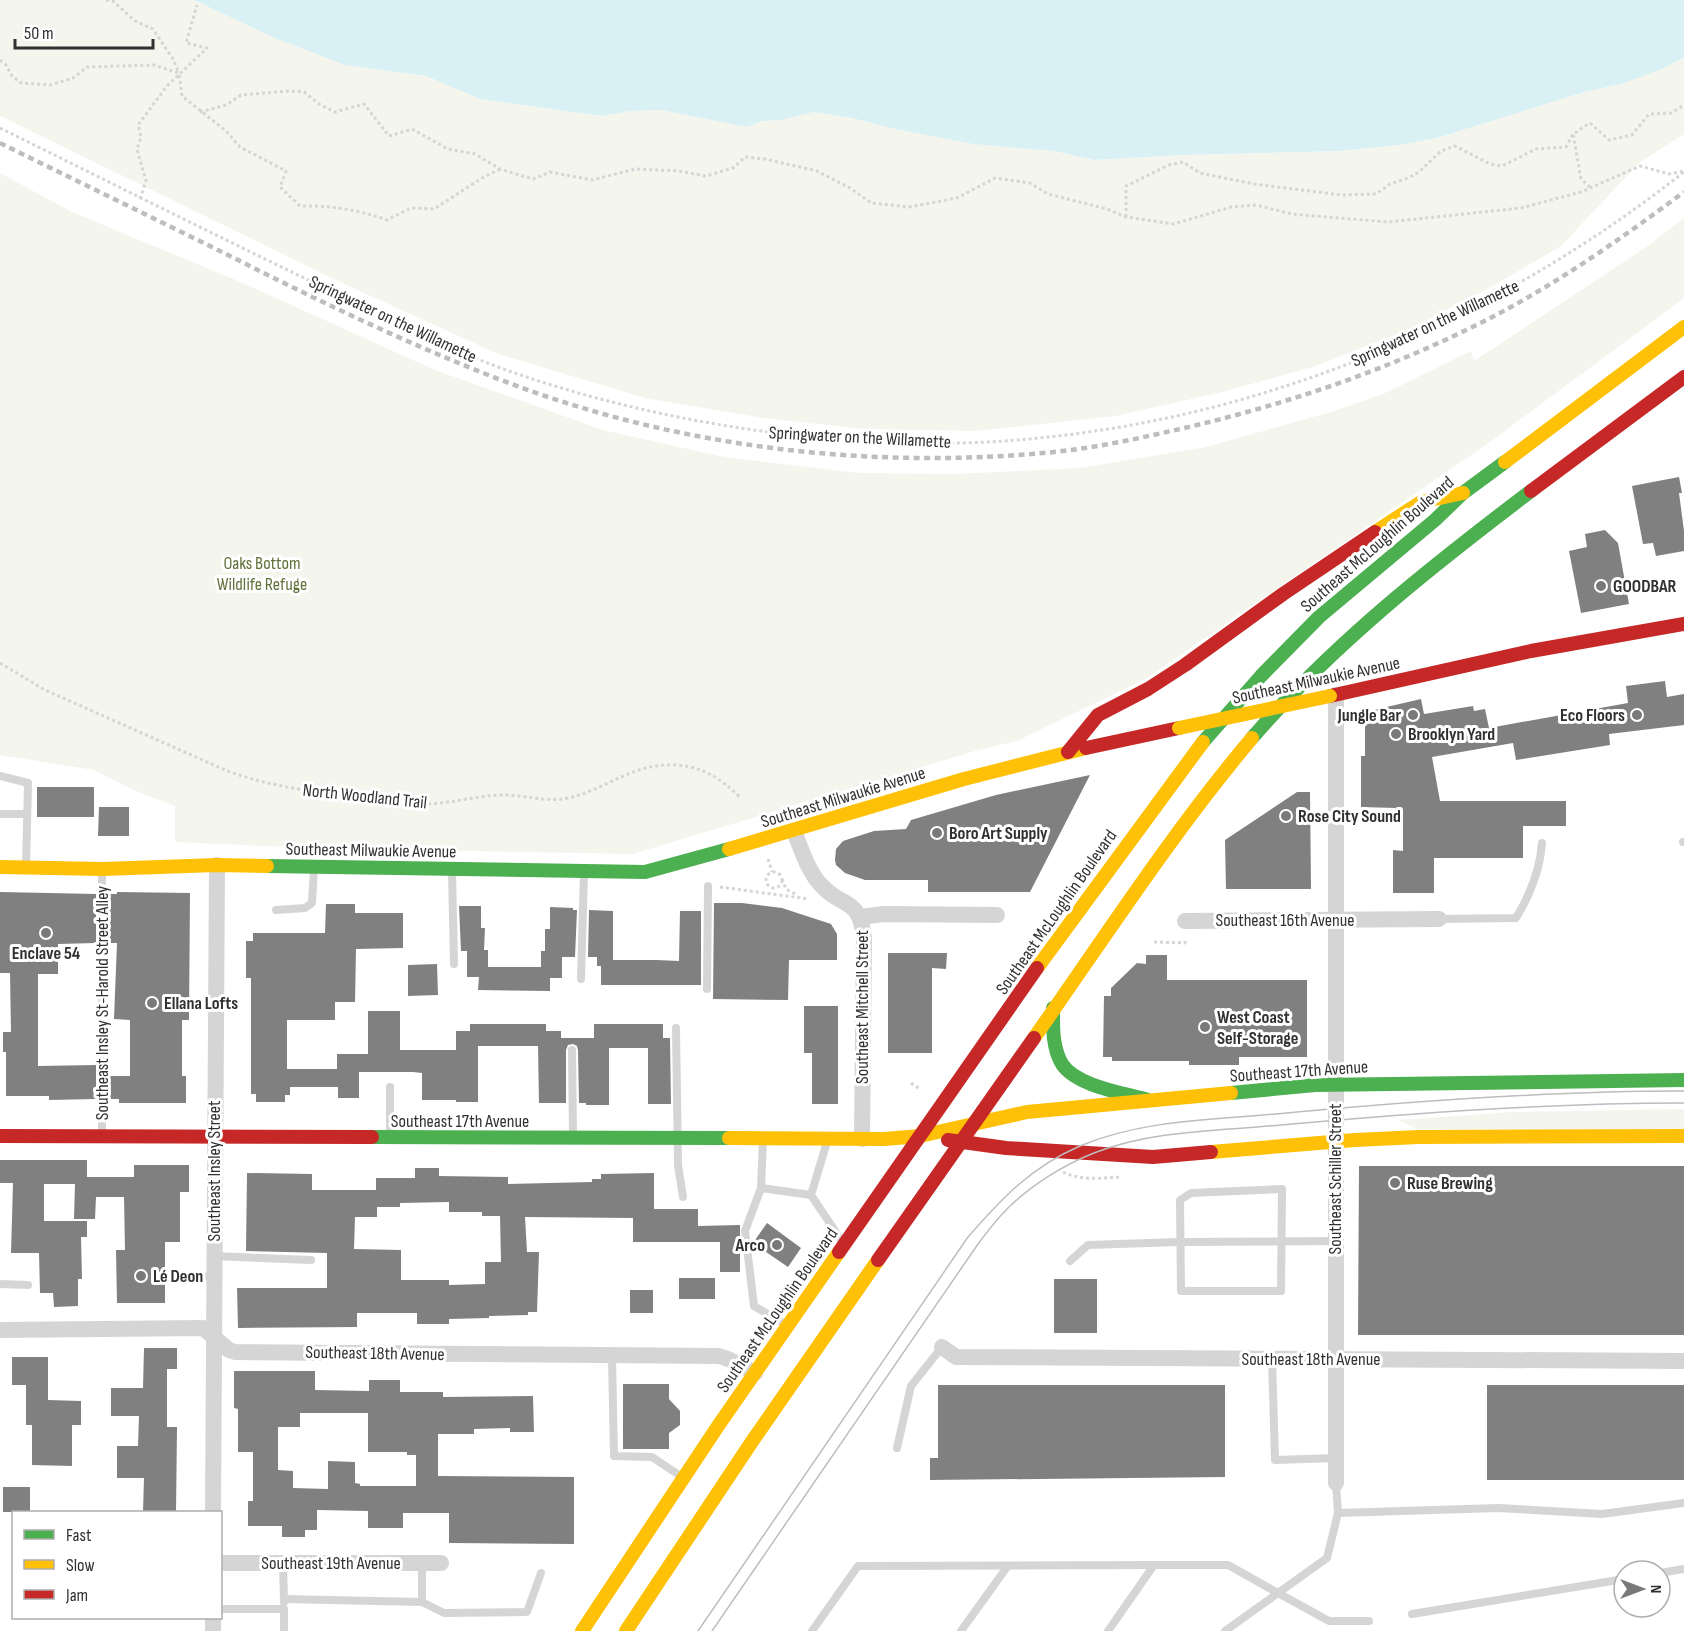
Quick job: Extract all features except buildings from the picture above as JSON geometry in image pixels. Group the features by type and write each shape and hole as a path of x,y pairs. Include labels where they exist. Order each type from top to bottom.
{"main road":[{"name":"Southeast McLoughlin Boulevard","path":"582,1631 683,1478 844,1245 1043,960 1196,750 1261,676 1319,617 1387,558 1436,520 1463,493 1684,327"},
{"path":"626,1631 767,1420 1053,1008 1184,822 1233,760 1315,670 1408,588 1476,533 1684,377"},
{"path":"1068,752 1098,715 1148,689 1185,665 1283,594 1421,502 1463,493"},
{"name":"Southeast Milwaukie Avenue","path":"0,867 102,869 217,865 645,873 794,831 964,779 1068,752 1531,651 1684,624"},
{"path":"1053,1008 1054,1040 1059,1058 1068,1071 1078,1078 1148,1101"},
{"name":"Southeast 17th Avenue","path":"0,1136 862,1139 920,1136 1027,1112 1335,1085 1684,1080"},
{"name":"Southeast 17th Avenue","path":"920,1136 1006,1148 1153,1157 1335,1142 1457,1136 1684,1136"}],"street":[{"name":"Southeast Schiller Street","path":"1333,696 1336,920 1335,1483"},
{"name":"Southeast Mitchell Street","path":"794,831 807,862 822,886 855,908 860,917 864,938 862,1139"},
{"name":"Southeast Insley Street","path":"213,1511 217,865"},
{"path":"860,917 878,914 997,915"},
{"name":"Southeast 16th Avenue","path":"1185,921 1438,919"},
{"name":"Southeast 18th Avenue","path":"0,1330 198,1327 203,1328 229,1350 235,1352 719,1356 755,1373"},
{"name":"Southeast 18th Avenue","path":"942,1347 956,1357 1684,1361"},
{"name":"Southeast 19th Avenue","path":"222,1563 441,1563"}],"lane":[{"path":"0,776 28,783 26,867"},
{"path":"0,814 27,814"},
{"path":"1438,919 1516,918 1527,900 1541,859 1542,843"},
{"path":"276,910 305,908 312,903 314,867"},
{"name":"Southeast Insley St-Harold Street Alley","path":"102,869 102,1137"},
{"path":"452,870 454,964"},
{"path":"582,979 584,873"},
{"path":"707,989 708,886"},
{"path":"676,1028 678,1165 683,1197"},
{"path":"572,1050 573,1139"},
{"path":"390,1087 390,1138"},
{"path":"763,1138 761,1188 745,1231 754,1306 788,1326"},
{"path":"811,1196 828,1138"},
{"path":"761,1188 811,1196 844,1245"},
{"path":"1282,1189 1281,1292 1181,1292 1179,1242 1180,1200 1191,1193 1282,1189"},
{"path":"1070,1261 1088,1245 1335,1241"},
{"path":"214,1256 311,1260"},
{"path":"172,1275 214,1276"},
{"path":"0,1284 28,1285"},
{"path":"897,1448 911,1386 942,1347"},
{"path":"612,1356 614,1456 652,1457 683,1478"},
{"path":"1272,1359 1275,1460 1335,1458"},
{"path":"1225,1631 1327,1558 1338,1513 1335,1483"},
{"path":"1338,1513 1498,1508 1602,1514 1684,1503"},
{"path":"283,1563 284,1631"},
{"path":"422,1563 422,1602"},
{"path":"1108,1631 1154,1565"},
{"path":"812,1631 858,1566 1228,1565 1329,1621 1369,1621"},
{"path":"961,1631 1007,1567"},
{"path":"222,1609 284,1604 422,1602 444,1613 527,1612 541,1573"},
{"path":"1412,1614 1612,1581"}],"path":[{"path":"106,0 113,1 135,21 153,29 173,59 179,73 182,96 226,131 240,147 286,171 280,187 300,206 326,205 360,211 387,220 411,208 434,209 482,177 500,169"},
{"path":"140,199 146,181 137,149 141,137 138,125 179,73 207,48 186,43 197,5"},
{"path":"0,60 12,76 21,83 50,85 73,78 87,67 154,65 179,73"},
{"path":"201,112 226,105 241,95 303,92 319,104 336,112 364,104 389,136 412,129 448,149 475,154 500,169 533,179 549,172 592,180 635,169 679,171 706,176 733,168 745,157 765,159 817,171 842,183 871,203 909,207 957,198 995,178 1030,183 1048,194 1107,209 1126,217 1174,224 1231,207 1256,205 1292,214 1388,222 1521,208 1581,192 1640,166 1669,174 1684,172"},
{"path":"1126,217 1126,186 1176,163 1183,162 1200,172 1254,184 1341,195 1376,194 1390,184 1419,172 1441,151 1448,148 1455,146 1491,164 1502,166 1536,149 1566,147 1573,134 1590,123 1609,140 1632,135 1649,114 1671,113 1684,105"},
{"name":"Springwater on the Willamette","path":"0,128 140,199 407,328 488,363 566,390 677,417 791,435 844,440 965,443 1026,440 1069,435 1157,419 1264,393 1371,356 1473,309 1551,266 1655,195 1684,172"},
{"path":"1573,134 1581,179 1590,187"},
{"name":"North Woodland Trail","path":"0,663 64,699 225,770 258,781 298,790 420,804 499,795 551,800 578,795 633,771 664,765 687,766 708,772 740,797"},
{"path":"766,853 772,872"},
{"path":"770,893 771,888 765,880 767,875 777,872 786,888 799,896"},
{"path":"771,888 780,886 782,878"},
{"path":"1154,942 1185,943 1185,921"},
{"path":"911,1083 920,1089"}],"green space":[{"path":"0,0 194,0 277,39 345,65 426,76 480,99 602,116 630,111 661,110 747,127 762,121 781,120 814,112 973,144 1054,151 1094,160 1340,151 1399,145 1437,138 1584,92 1621,84 1684,57 1684,134 1639,163 1561,246 1493,286 1405,331 1313,367 1222,392 1116,416 976,431 864,429 763,418 645,398 498,354 340,282 0,116"},
{"name":"Oaks Bottom Wildlife Refuge","path":"0,173 72,212 243,283 435,370 603,430 724,457 858,473 955,474 1081,468 1206,447 1331,412 1383,394 1471,351 1474,361 1645,248 1684,218 1684,298 1490,442 1147,678 1017,741 978,750 633,854 315,848 175,842 175,806 136,791 94,770 0,755"},
{"path":"1684,1109 1684,1130 1417,1129 1398,1120 1512,1112"}],"water":[{"path":"194,0 1684,0 1684,57 1664,68 1621,84 1584,92 1437,138 1399,145 1340,151 1094,160 1054,151 973,144 814,112 781,120 762,121 747,127 661,110 630,111 602,116 480,99 426,76 345,65 277,39"}],"tram line":[{"path":"698,1631 968,1237 1018,1185 1063,1154 1103,1137 1176,1122 1480,1098 1684,1091"},
{"path":"712,1631 978,1244 1016,1200 1071,1164 1116,1145 1187,1133 1382,1116 1583,1105 1684,1103"}],"railway":[{"path":"0,143 363,321 509,383 641,424 709,438 777,449 916,458 985,457 1054,452 1108,444 1231,416 1332,386 1430,347 1520,302 1631,231 1684,192"}],"traffic: fast":[{"path":"1203,742 1261,676 1319,617 1435,520 1463,493 1505,462"},
{"path":"1252,738 1316,670 1385,607 1531,491"},
{"path":"267,866 645,872 729,849"},
{"path":"1053,1008 1056,1051 1069,1072 1101,1088 1148,1100"},
{"path":"1231,1093 1315,1085 1684,1080"},
{"path":"372,1137 729,1138"}],"traffic: slow":[{"path":"1505,462 1684,327"},
{"path":"1375,532 1421,502 1463,493"},
{"path":"1179,728 1330,696"},
{"path":"1034,1038 1167,848 1252,738"},
{"path":"1037,968 1203,742"},
{"path":"729,849 964,779 1086,748"},
{"path":"0,867 102,869 217,865 267,866"},
{"path":"729,1138 884,1139 920,1136 1027,1112 1231,1093"},
{"path":"1211,1152 1419,1137 1684,1136"},
{"path":"582,1631 718,1426 839,1252"},
{"path":"626,1631 751,1443 878,1260"}],"traffic: jam":[{"path":"1531,491 1684,377"},
{"path":"1068,752 1098,715 1148,689 1185,665 1283,594 1375,532"},
{"path":"1330,696 1531,651 1684,624"},
{"path":"1086,748 1179,728"},
{"path":"839,1252 1037,968"},
{"path":"878,1260 1034,1038"},
{"path":"0,1136 372,1137"},
{"path":"948,1140 1006,1148 1153,1157 1211,1152"}],"place":[{"name":"GOODBAR","path":"1601,586"},
{"name":"Jungle Bar","path":"1413,715"},
{"name":"Eco Floors","path":"1637,715"},
{"name":"Brooklyn Yard","path":"1396,734"},
{"name":"Rose City Sound","path":"1286,816"},
{"name":"Boro Art Supply","path":"937,833"},
{"name":"Enclave 54","path":"46,933"},
{"name":"Ellana Lofts","path":"152,1003"},
{"name":"West Coast Self-Storage","path":"1205,1027"},
{"name":"Ruse Brewing","path":"1395,1183"},
{"name":"Arco","path":"777,1245"},
{"name":"Lé Deon","path":"141,1276"}]}
